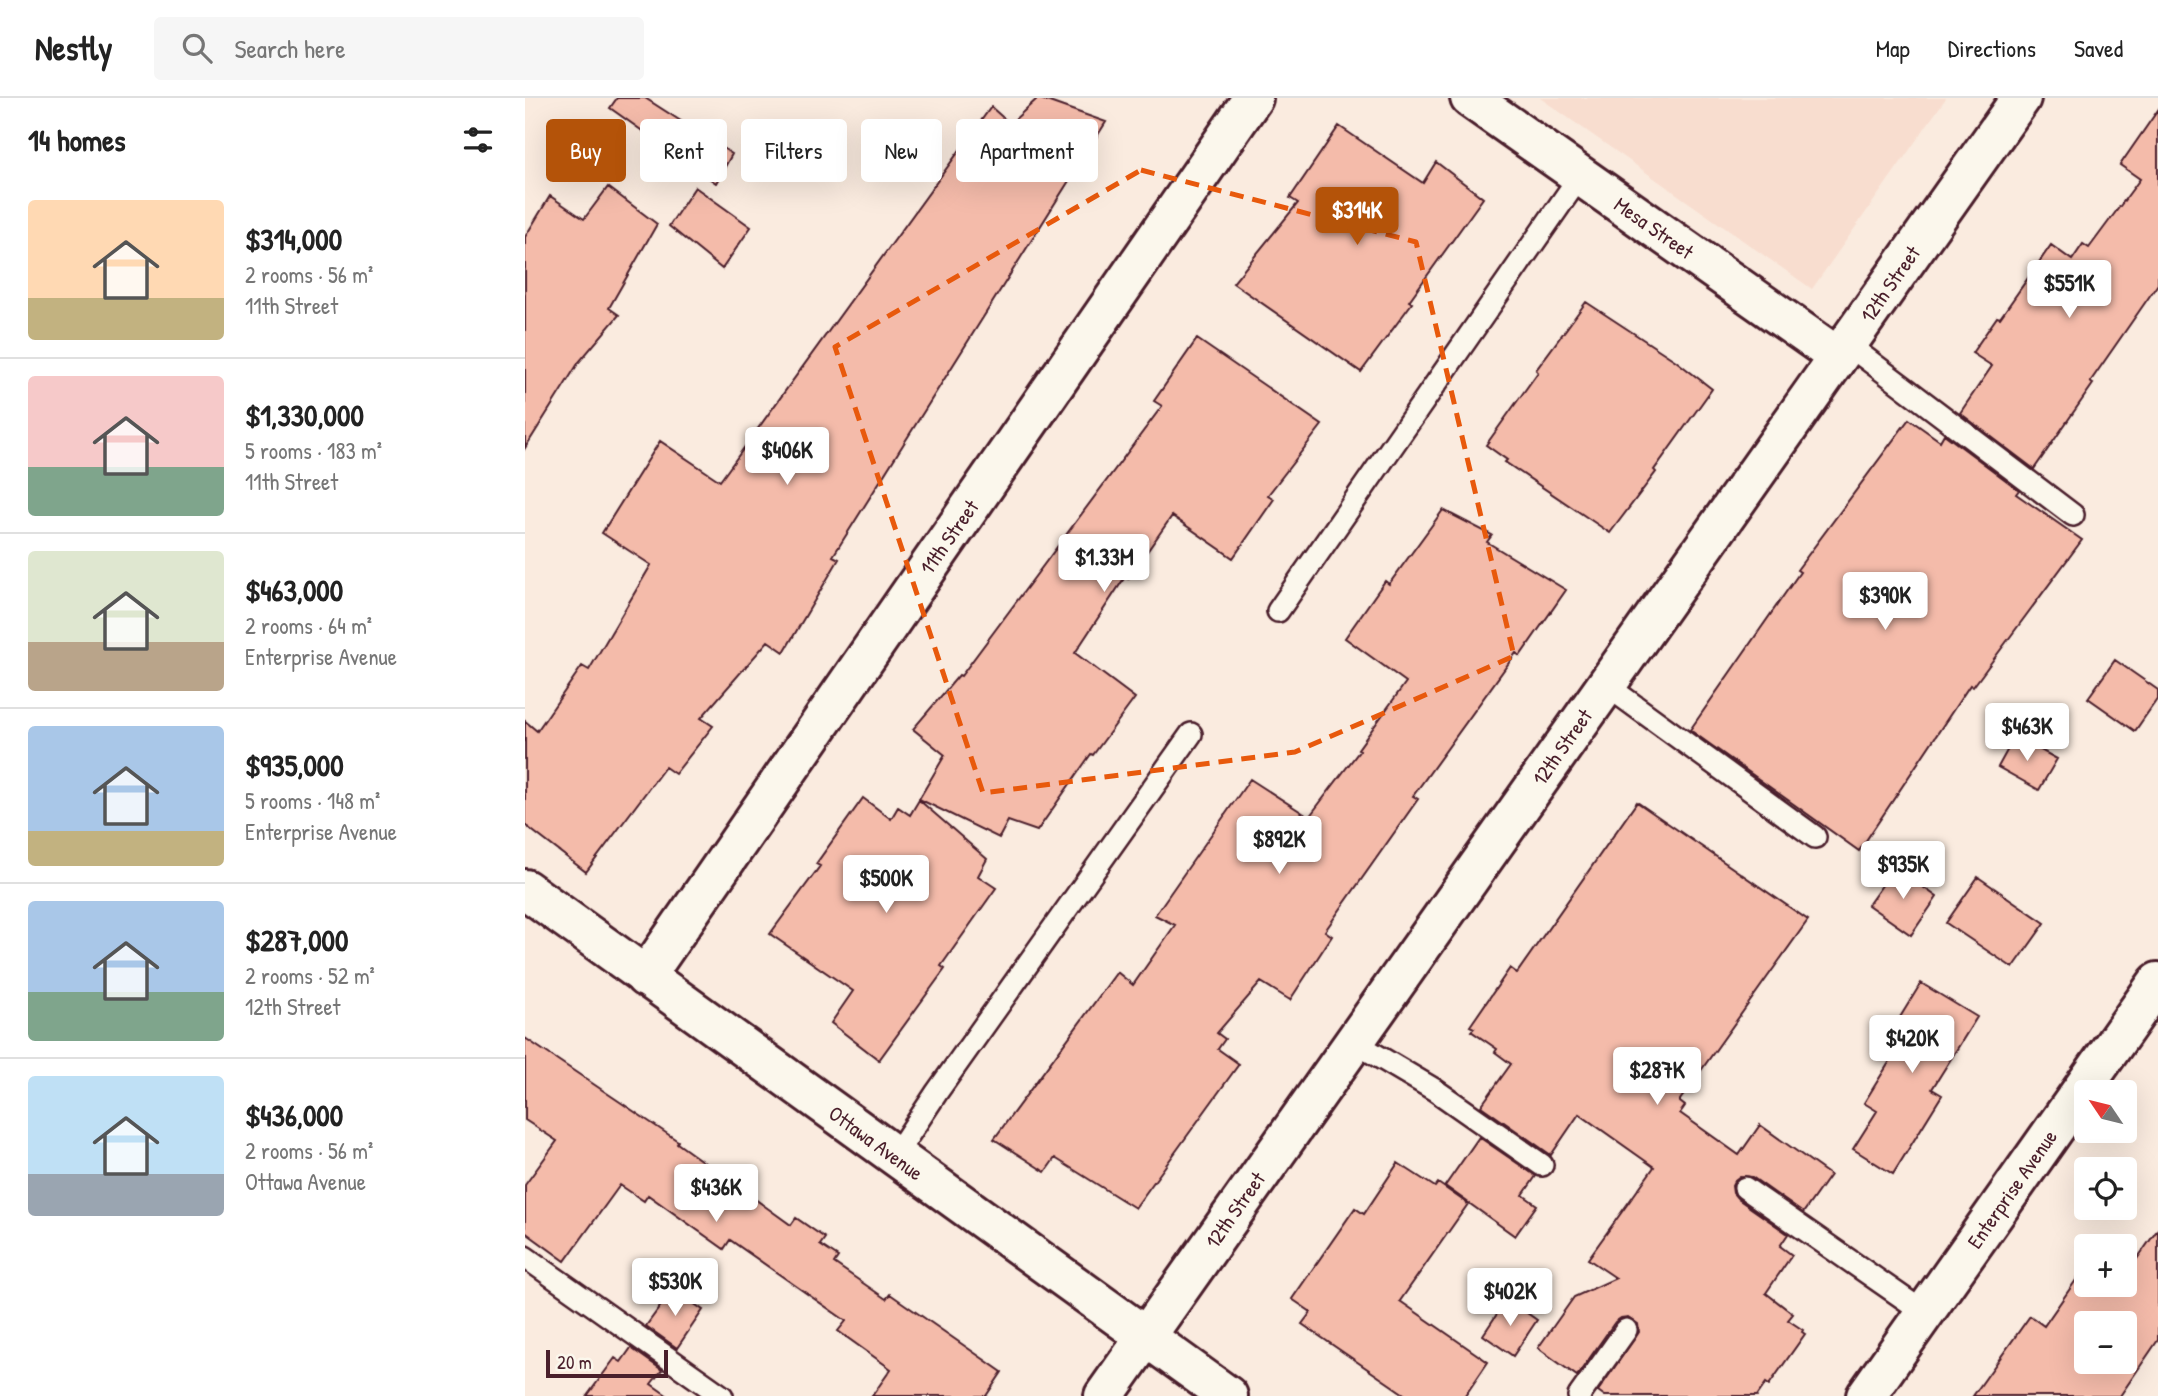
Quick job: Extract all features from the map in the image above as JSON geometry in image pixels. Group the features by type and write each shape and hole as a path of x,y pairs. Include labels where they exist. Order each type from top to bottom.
{"street":[{"name":"11th Street","path":"645,977 1253,98"},
{"name":"Mesa Street","path":"1470,98 1580,176 1843,351"},
{"name":"12th Street","path":"1104,1396 2021,98"},
{"name":"Ottawa Avenue","path":"525,889 1228,1396"},
{"name":"Enterprise Avenue","path":"1866,1396 2158,982"}],"lane":[{"path":"1278,611 1580,176"},
{"path":"1843,351 2073,515"},
{"path":"1606,685 1815,837"},
{"path":"894,1157 937,1092 1191,734"},
{"path":"1354,1042 1436,1090 1542,1165"},
{"path":"1745,1188 1925,1312"},
{"path":"525,1257 722,1396"},
{"path":"1579,1396 1626,1330"}],"highlighted area":[{"path":"1141,170 1416,242 1514,656 1295,752 983,793 835,347"}],"shaded area":[{"path":"1540,98 1946,98 1812,289"}],"building":[{"path":"617,98 645,98 678,119 640,119 640,129 610,108"},
{"path":"1038,98 1098,119 1015,119"},
{"path":"991,107 1004,119 982,119"},
{"path":"2158,110 2158,284 2034,469 1960,413 1992,366 1972,353 2051,245 2072,260 2083,244 2089,248 2140,179 2120,165"},
{"path":"1098,119 1106,122 1098,135"},
{"path":"1339,126 1423,183 1436,162 1483,198 1409,301 1412,303 1361,372 1233,283 1298,203 1290,198"},
{"path":"727,151 732,154 727,163"},
{"path":"956,155 956,182 1068,182 833,556 839,559 784,652 768,641 701,718 713,726 675,774 665,767 586,872 525,825 525,721 537,731 582,666 589,670 651,565 602,533 660,441 720,481 937,182 942,182 942,175"},
{"path":"608,187 657,224 609,308 619,315 579,362 525,448 525,237 550,196 584,219"},
{"path":"695,187 751,227 722,269 669,226"},
{"path":"1586,302 1676,361 1712,389 1654,470 1656,472 1610,533 1505,462 1507,460 1486,445"},
{"path":"1197,339 1322,425 1268,495 1274,499 1233,558 1172,516 1128,579 1125,577 1075,653 1135,698 1093,755 1091,754 1037,831 1008,821 999,838 919,799 945,755 913,729 959,675 961,676 1162,406 1154,401"},
{"path":"1909,419 1940,441 1944,434 2019,490 2016,494 2082,540 1973,687 1970,685 1859,851 1690,730 1800,572 1797,570"},
{"path":"1443,510 1492,535 1487,542 1566,590 1520,656 1516,653 1413,796 1418,799 1325,931 1332,936 1290,1000 1261,982 1217,1033 1225,1039 1218,1049 1239,1064 1135,1208 1055,1158 1045,1172 994,1139 1117,972 1133,985 1175,925 1155,915 1250,779 1309,817 1360,750 1358,749 1406,682 1345,638 1385,581 1389,584"},
{"path":"2115,660 2158,690 2158,698 2135,731 2088,698"},
{"path":"2015,736 2057,759 2039,790 1998,767"},
{"path":"863,798 891,819 898,807 910,815 919,800 987,859 978,876 996,888 941,966 945,969 879,1060 831,1023 853,991 770,934 820,866 816,864"},
{"path":"1637,802 1808,920 1680,1100 1685,1106 1680,1113 1739,1155 1760,1125 1830,1175 1803,1213 1752,1177 1740,1176 1732,1186 1738,1199 1788,1234 1780,1246 1792,1255 1766,1293 1793,1314 1788,1320 1805,1334 1769,1385 1766,1383 1757,1396 1605,1396 1598,1391 1639,1332 1638,1324 1628,1317 1615,1322 1577,1376 1538,1348 1574,1297 1616,1278 1588,1259 1654,1167 1579,1114 1551,1155 1481,1106 1511,1064 1495,1052 1497,1049 1471,1031 1474,1028 1470,1026 1510,968 1517,973"},
{"path":"1895,867 1937,897 1911,935 1868,905"},
{"path":"1978,877 2045,923 2013,968 1946,923"},
{"path":"1921,983 1977,1017 1932,1089 1942,1095 1893,1174 1853,1149 1877,1111 1864,1103 1898,1048 1886,1040"},
{"path":"525,1038 678,1141 677,1143 791,1225 796,1218 825,1238 820,1245 838,1257 834,1263 886,1299 890,1294 1002,1372 986,1396 872,1396 891,1369 838,1331 846,1321 730,1240 724,1249 648,1195 644,1201 620,1185 565,1261 525,1232 525,1185 557,1141 525,1120"},
{"path":"1479,1137 1536,1176 1523,1195 1537,1205 1515,1236 1445,1186"},
{"path":"1398,1163 1435,1187 1438,1183 1468,1204 1400,1301 1488,1362 1465,1396 1407,1396 1302,1324 1311,1312 1292,1299 1355,1208 1364,1214"},
{"path":"2158,1229 2158,1340 2137,1371 2137,1311 2074,1311 2074,1374 2135,1374 2120,1396 1973,1396 2030,1316 2044,1326 2074,1283 2074,1297 2137,1297 2137,1259"},
{"path":"673,1289 703,1310 677,1348 646,1326"},
{"path":"1507,1299 1537,1320 1513,1356 1483,1335"},
{"path":"631,1348 662,1370 651,1384 668,1396 587,1396 615,1358 621,1362"}]}
